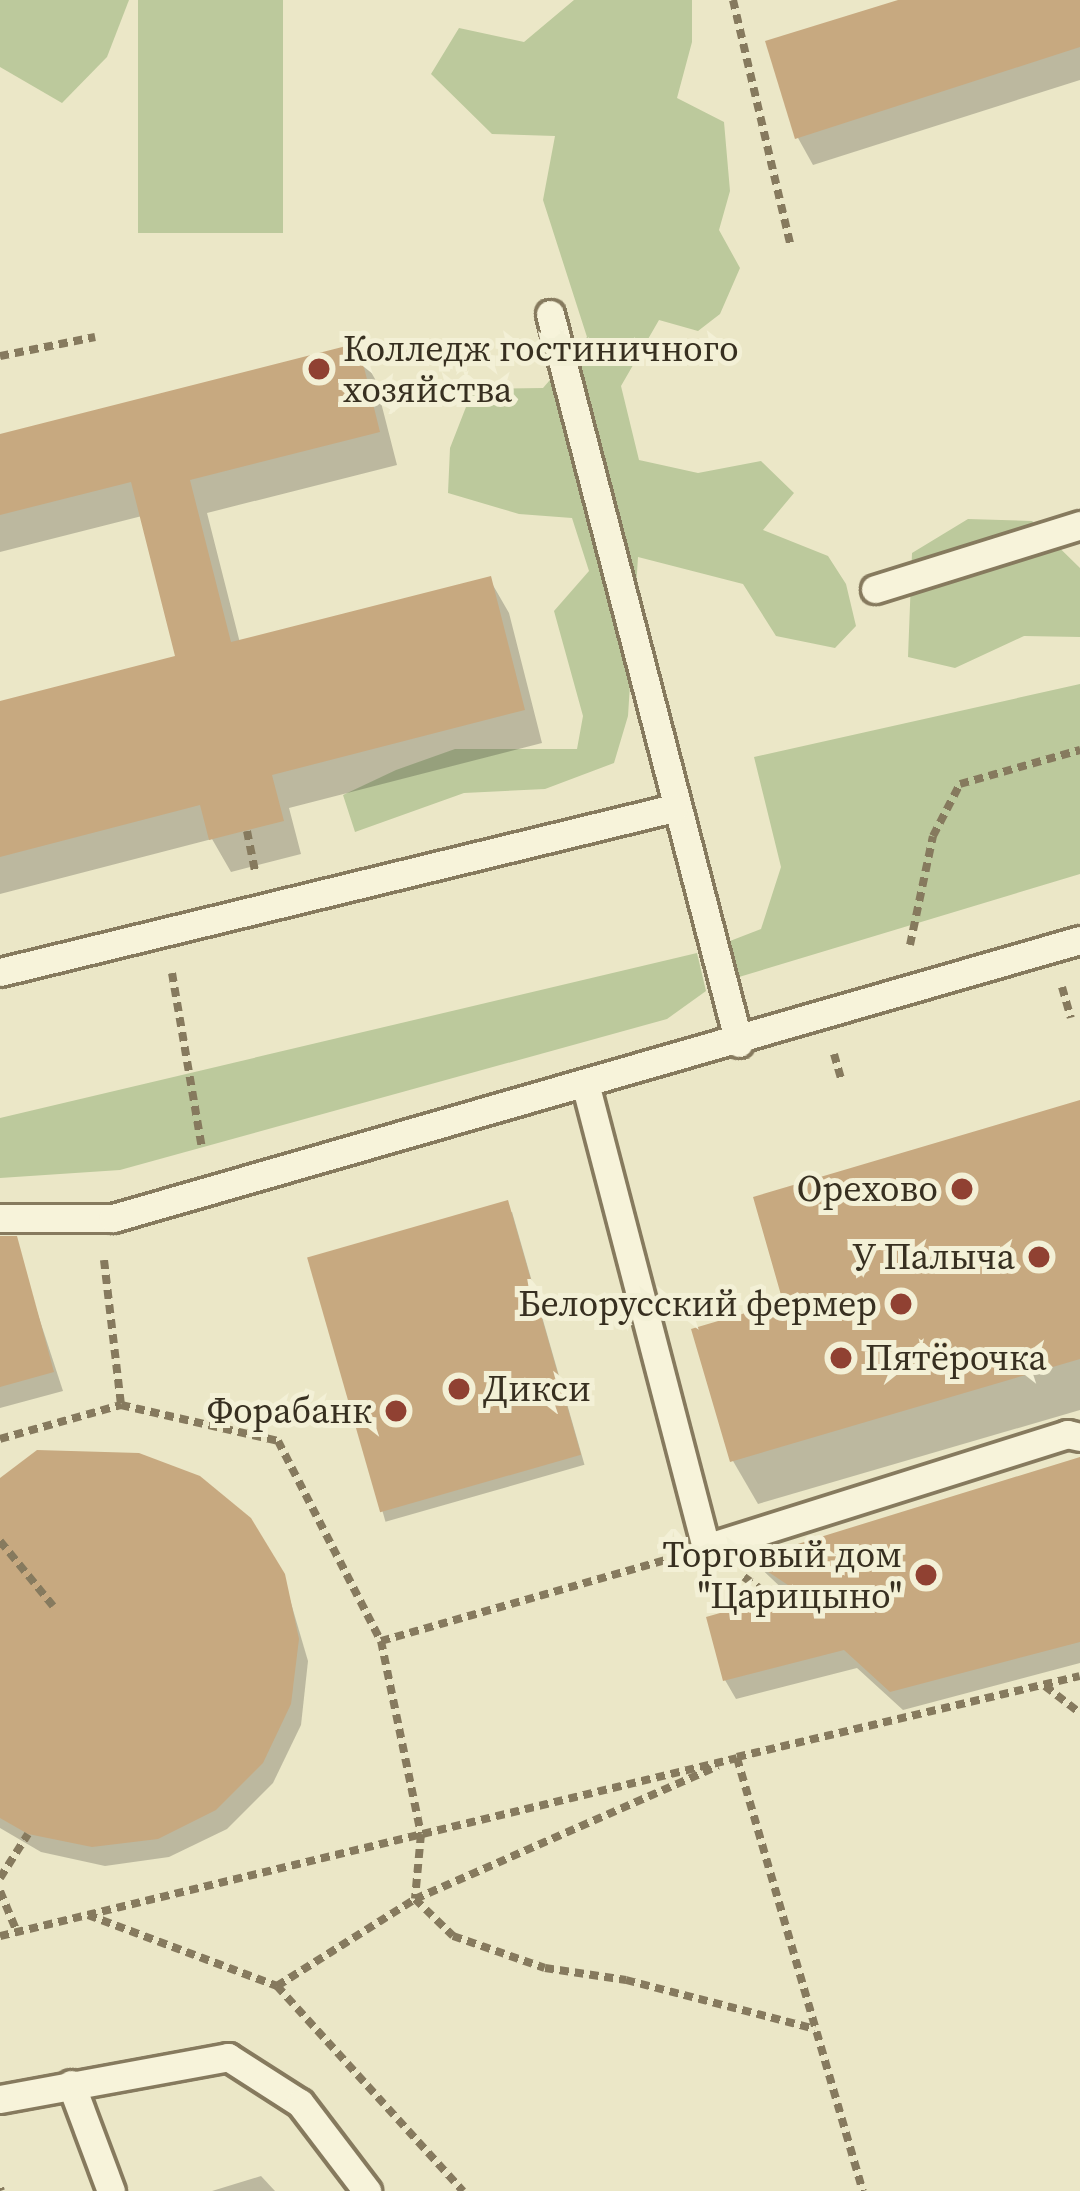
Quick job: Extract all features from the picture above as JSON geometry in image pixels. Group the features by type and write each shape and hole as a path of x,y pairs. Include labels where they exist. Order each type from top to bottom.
{"lane":[{"path":"550,314 674,808 739,1042"},
{"path":"875,589 1080,526"},
{"path":"0,972 674,808"},
{"path":"0,1218 113,1218 586,1087 1080,940"},
{"path":"586,1087 706,1548 1067,1434 1080,1437"},
{"path":"0,2099 228,2057 300,2103 367,2191"},
{"path":"71,2084 111,2191"}],"path":[{"path":"733,0 790,243"},
{"path":"0,356 95,337"},
{"path":"900,994 934,836 960,784 1080,750"},
{"path":"1061,985 1071,1018"},
{"path":"176,997 209,1191"},
{"path":"832,1046 841,1079"},
{"path":"113,1251 100,1264 122,1405"},
{"path":"0,1439 122,1405 278,1441 382,1641 422,1834 416,1899"},
{"path":"0,1540 53,1606"},
{"path":"382,1641 706,1548"},
{"path":"0,1936 1080,1676"},
{"path":"1044,1685 1080,1713"},
{"path":"277,1986 416,1899 736,1757"},
{"path":"736,1757 863,2191"},
{"path":"0,1878 28,1834"},
{"path":"0,1891 17,1932"},
{"path":"416,1899 453,1936 545,1968 626,1980 815,2029"},
{"path":"87,1915 277,1986 463,2191"}],"green space":[{"path":"0,0 129,0 107,57 62,103 0,67"},
{"path":"138,0 283,0 283,233 138,233"},
{"path":"574,0 692,0 692,42 677,98 724,122 730,191 719,230 740,268 720,314 698,331 659,320 621,386 639,460 698,473 761,461 794,493 763,530 828,556 846,584 856,626 835,648 776,636 743,584 638,557 628,716 614,763 545,789 464,793 355,832 343,795 396,770 455,749 577,749 583,716 554,611 589,571 572,518 519,514 448,493 450,448 473,389 543,388 587,337 543,200 555,136 492,134 431,74 459,28 524,42"},
{"path":"968,519 1032,521 1080,568 1080,637 1024,636 955,668 908,657 912,553"},
{"path":"1080,684 1080,874 739,977 730,941 761,929 781,867 754,757"},
{"path":"697,953 706,991 667,1019 120,1170 0,1178 0,1118"}],"building":[{"path":"898,0 1080,0 1080,47 795,139 765,41"},
{"path":"358,343 380,432 190,480 231,642 491,576 525,710 272,775 284,821 209,840 200,805 0,857 0,701 175,656 131,482 0,515 0,434"},
{"path":"1080,1100 1080,1359 730,1462 691,1329 783,1302 753,1197"},
{"path":"508,1200 581,1455 380,1512 307,1258"},
{"path":"0,1236 17,1236 54,1372 0,1387"},
{"path":"37,1450 139,1453 200,1476 251,1518 285,1574 299,1639 291,1704 263,1763 216,1810 158,1839 92,1847 28,1834 0,1818 0,1478"},
{"name":"Торговый дом \"Царицыно\"","path":"1080,1457 1080,1642 890,1692 844,1650 723,1681 706,1617 797,1591 749,1559"}],"place":[{"name":"Колледж гостиничного хозяйcтва","path":"319,369"},
{"name":"Орехово","path":"962,1189"},
{"name":"У Палыча","path":"1039,1257"},
{"name":"Белорусский фермер","path":"901,1304"},
{"name":"Пятёрочка","path":"841,1358"},
{"name":"Дикси","path":"459,1389"},
{"name":"Форабанк","path":"396,1411"},
{"name":"Торговый дом \"Царицыно\"","path":"926,1575"}]}
